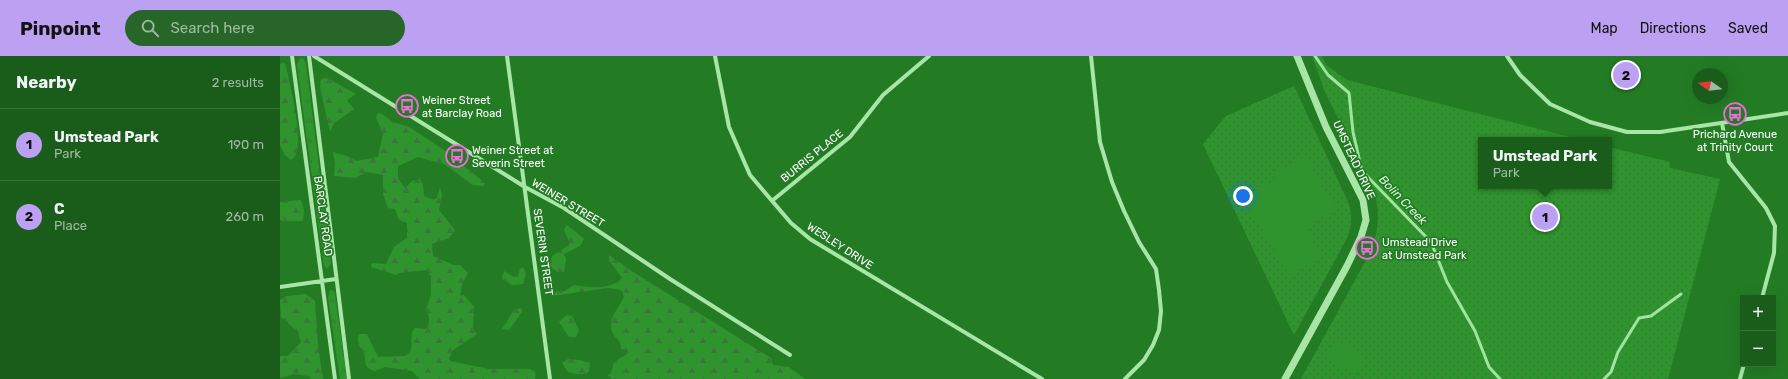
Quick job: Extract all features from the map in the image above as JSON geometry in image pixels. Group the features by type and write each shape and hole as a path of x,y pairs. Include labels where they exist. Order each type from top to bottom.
{"street":[{"name":"BARCLAY ROAD","path":"292,56 335,379"},
{"name":"BARCLAY ROAD","path":"309,56 349,379"},
{"name":"WEINER STREET","path":"314,56 525,187 564,208 670,279 790,355"},
{"name":"SEVERIN STREET","path":"507,56 550,379"},
{"name":"WESLEY DRIVE","path":"715,56 721,95 731,133 750,175 773,200 791,223 810,239 1042,379"},
{"name":"BURRIS PLACE","path":"773,200 850,137 883,95 929,56"},
{"path":"1091,56 1100,142 1112,182 1124,212 1139,242 1156,269 1161,311 1159,330 1153,345 1144,360 1125,379"},
{"name":"UMSTEAD DRIVE","path":"1285,379 1347,266 1361,237 1366,220 1363,200 1326,127 1297,56"},
{"path":"1507,56 1520,76 1550,104 1590,122 1627,132 1650,132 1722,123 1788,112"},
{"path":"1722,123 1729,162 1766,208 1775,226 1774,253 1763,295"},
{"path":"280,287 336,279"},
{"path":"1740,379 1743,367"}],"green space":[{"path":"1312,56 1322,56 1326,65 1347,80 1570,137 1478,137 1478,189 1612,189 1612,148 1670,162 1670,168 1720,179 1668,379 1301,379 1371,251 1376,235 1378,221 1374,190 1325,92"},
{"path":"301,58 304,59 306,64 331,263 327,269 324,266 297,65"},
{"path":"284,63 286,66 298,131 296,155 291,160 285,155 280,145 280,64"},
{"path":"327,78 356,94 347,100 354,109 334,123 330,132 320,87 321,79"},
{"path":"1294,86 1348,202 1351,212 1351,226 1346,240 1294,335 1203,144 1226,116"},
{"path":"378,113 382,114 393,122 409,127 447,152 485,183 483,186 473,185 444,164 418,157 398,166 398,179 405,188 412,181 420,179 423,185 424,196 434,200 437,198 440,187 442,195 439,210 455,230 449,238 432,244 433,256 453,265 460,265 468,273 462,284 460,296 464,295 474,307 473,329 477,334 453,350 449,358 450,361 489,369 530,369 536,372 535,379 420,379 412,371 385,367 375,371 366,366 363,352 358,342 359,334 367,334 378,357 405,356 409,353 412,335 415,328 426,329 428,327 429,319 426,309 431,295 431,276 426,270 399,273 396,275 371,267 372,263 386,264 394,247 407,238 407,223 399,220 395,209 388,208 383,194 383,175 366,172 355,178 334,176 335,164 333,152 347,156 356,161 378,157 383,134 376,117"},
{"path":"1304,156 1336,209 1305,228 1322,257 1290,276 1243,199 1275,180 1273,175"},
{"path":"301,200 304,210 303,221 282,221 280,219 280,202"},
{"path":"567,225 584,239 580,246 564,254 566,259 564,272 557,272 550,266 552,256 569,245 569,241 564,230"},
{"path":"609,255 633,272 771,358 773,365 789,367 805,379 612,379 608,375 611,373 614,362 627,354 627,350 621,349 620,342 615,336 611,325 614,314 624,297 622,290 608,288 552,296 557,291 565,291 574,285 600,287 612,285 618,282 622,278 609,260"},
{"path":"523,267 526,274 523,284 512,285 502,279 504,271 514,277 518,276 520,269"},
{"path":"330,290 334,291 335,295 347,379 340,379 328,297"},
{"path":"306,294 315,301 318,346 323,379 311,379 309,376 294,374 280,378 280,356 288,356 301,342 298,332 281,317 280,300 287,296"},
{"path":"521,308 522,312 509,330 502,329 514,310"},
{"path":"567,315 572,316 579,330 576,337 569,337 559,322"},
{"path":"1336,339 1366,356 1356,374 1326,358"},
{"path":"568,359 590,363 589,371 582,374 568,372 562,363"}],"waterway":[{"name":"Bolin Creek","path":"1315,56 1328,75 1349,93 1353,132 1362,171 1431,242 1447,282 1475,331 1489,367 1500,379"},
{"path":"1604,379 1611,372 1618,352 1639,318 1651,316 1681,294"}],"place":[{"name":"C","path":"1626,75"},
{"name":"Weiner Street at Barclay Road","path":"407,106"},
{"name":"Prichard Avenue at Trinity Court","path":"1735,114"},
{"name":"Weiner Street at Severin Street","path":"457,156"},
{"name":"Umstead Park","path":"1545,217"},
{"name":"Umstead Drive at Umstead Park","path":"1367,248"}]}
